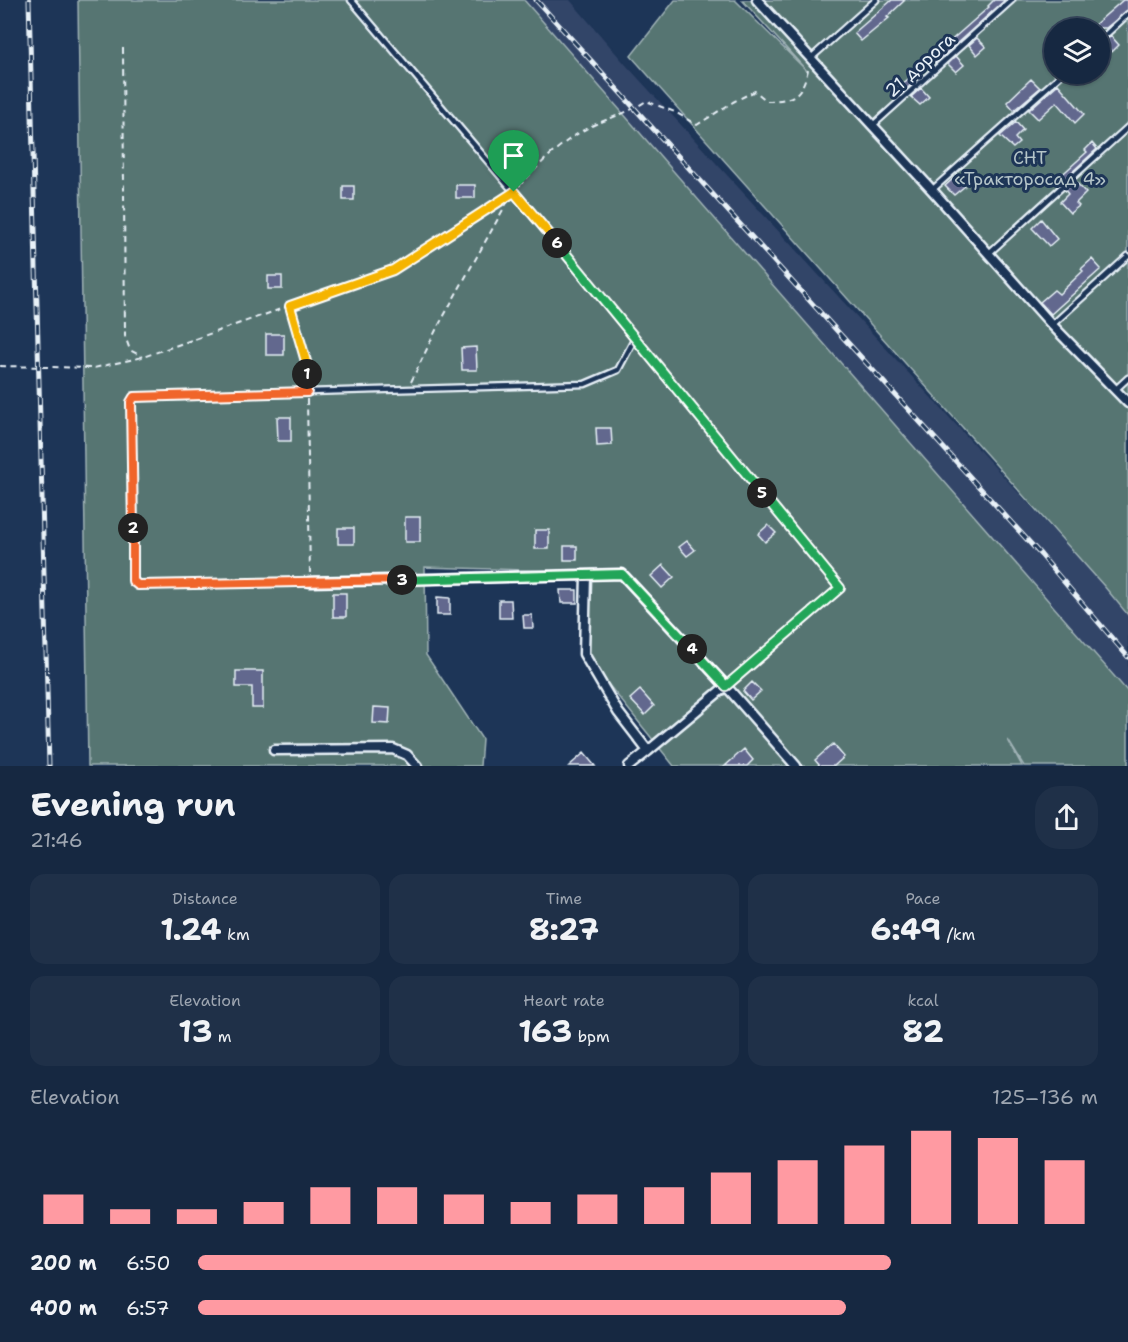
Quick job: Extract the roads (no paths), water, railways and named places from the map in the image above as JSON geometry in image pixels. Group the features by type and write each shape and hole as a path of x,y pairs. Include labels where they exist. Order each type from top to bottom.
{"street":[{"path":"758,0 1052,325 1128,403"},
{"path":"310,582 622,574 726,686 796,766"},
{"path":"586,575 584,654 618,712 648,751"},
{"path":"629,766 726,686"},
{"path":"274,750 393,750 407,755 417,766"}],"lane":[{"path":"351,0 514,192 840,588 726,686"},
{"path":"811,59 876,0"},
{"name":"21 дорога","path":"872,126 1012,0"},
{"path":"1110,31 1128,14"},
{"path":"932,190 1051,84"},
{"path":"988,254 1128,127"},
{"path":"1052,325 1128,256"},
{"path":"310,582 138,585 133,581 131,402 134,397 585,384 618,370 635,338"},
{"path":"1114,390 1128,378"}],"railway":[{"path":"29,0 49,766"},
{"path":"536,0 1041,555 1128,657"}],"park label":[{"name":"СНТ «Тракторосад 4»","path":"1030,168"}]}
